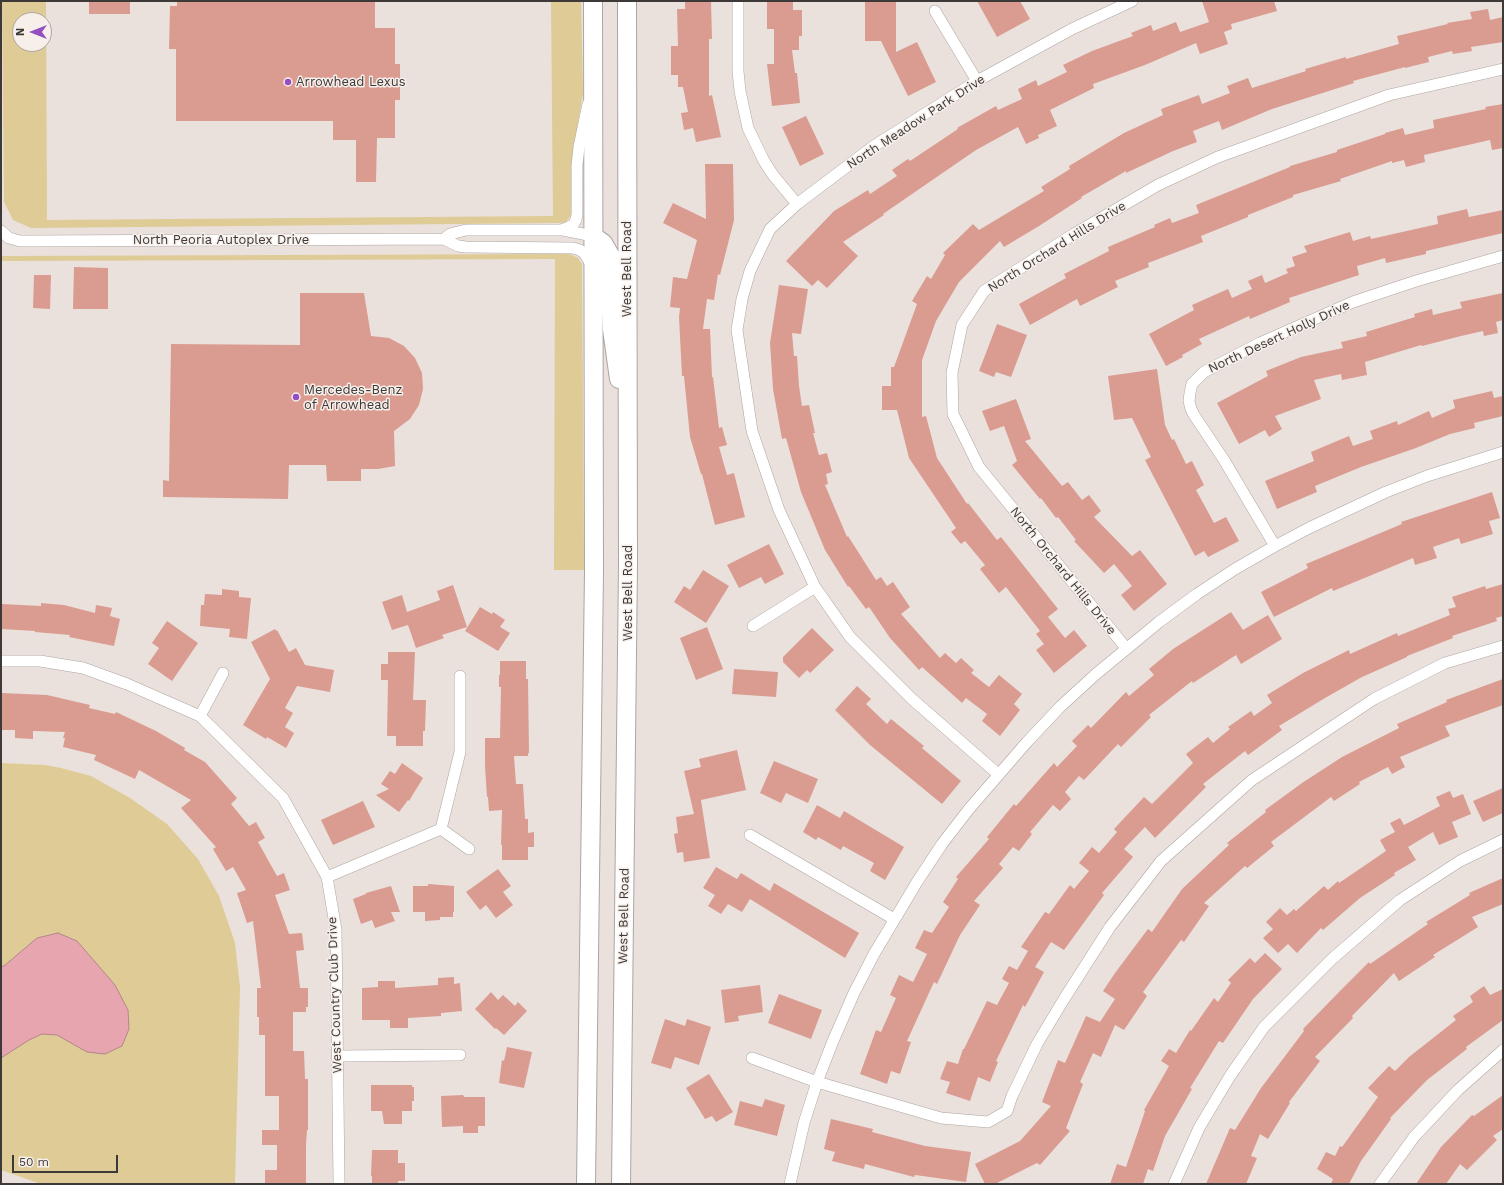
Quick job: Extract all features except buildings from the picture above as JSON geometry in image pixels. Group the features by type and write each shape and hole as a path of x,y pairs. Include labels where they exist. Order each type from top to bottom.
{"main road":[{"path":"586,1184 594,571 592,1"},
{"name":"West Bell Road","path":"620,1184 628,564 627,1"},
{"path":"593,236 603,243 610,255 614,351 617,371 628,407"}],"street":[{"path":"738,1 738,71 740,92 748,128 764,161 773,175 797,204"},
{"name":"North Meadow Park Drive","path":"998,774 912,699 850,637 815,587 779,510 752,431 737,330 742,299 750,271 770,230 797,204 874,146 977,81 1066,32 1132,1"},
{"path":"936,11 977,81"},
{"name":"North Orchard Hills Drive","path":"1126,648 979,467 953,414 952,373 962,325 984,292 1074,234 1158,185 1218,157 1389,95 1503,69"},
{"path":"561,230 573,225 576,220 579,147 587,107 593,89"},
{"name":"North Peoria Autoplex Drive","path":"444,239 450,234 466,230 561,230 574,231 593,236"},
{"name":"North Peoria Autoplex Drive","path":"1,231 9,238 31,241 444,239 458,246 466,247 573,248 580,250 585,254 589,259 594,272"},
{"name":"North Desert Holly Drive","path":"1275,546 1228,467 1194,415 1190,401 1192,384 1204,372 1260,343 1353,302 1416,281 1503,256"},
{"path":"790,1184 804,1123 817,1082 833,1041 854,994 894,919 942,844 968,809 1061,706 1126,648 1159,622 1197,594 1275,546 1386,492 1434,474 1503,452"},
{"path":"753,626 815,587"},
{"path":"752,1058 817,1082 941,1118 988,1122 1007,1111 1012,1096 1034,1051 1064,999 1110,927 1161,861 1252,780 1374,698 1445,663 1503,646"},
{"name":"West Country Club Drive","path":"1,661 40,661 83,668 127,684 200,716 283,798 327,877 336,930 339,1184"},
{"path":"200,716 223,673"},
{"path":"442,829 460,752 460,676"},
{"path":"442,829 469,849"},
{"path":"327,877 442,829"},
{"path":"750,835 894,919"},
{"path":"1174,1184 1199,1128 1230,1076 1264,1027 1332,959 1400,900 1460,861 1503,840"},
{"path":"1380,1184 1414,1137 1458,1090 1503,1050"},
{"path":"338,1056 460,1055"}],"shaded area":[{"path":"2,1 46,1 46,12 12,12 12,52 46,52 47,220 553,216 551,1 581,1 583,93 572,158 572,214 566,222 31,228 13,220 4,202"},
{"path":"570,254 578,258 582,264 584,570 554,570 555,259 1,261 1,256"},
{"path":"1,763 45,765 91,776 130,798 167,824 198,859 219,896 235,943 240,987 235,1184 41,1184 1,1170"},
{"path":"58,933 77,941 115,985 128,1010 129,1029 122,1046 105,1054 87,1052 57,1035 42,1034 29,1040 1,1058 1,966 4,966 37,938"}],"place":[{"name":"Arrowhead Lexus","path":"288,82"},
{"name":"Mercedes-Benz of Arrowhead","path":"296,397"}]}
